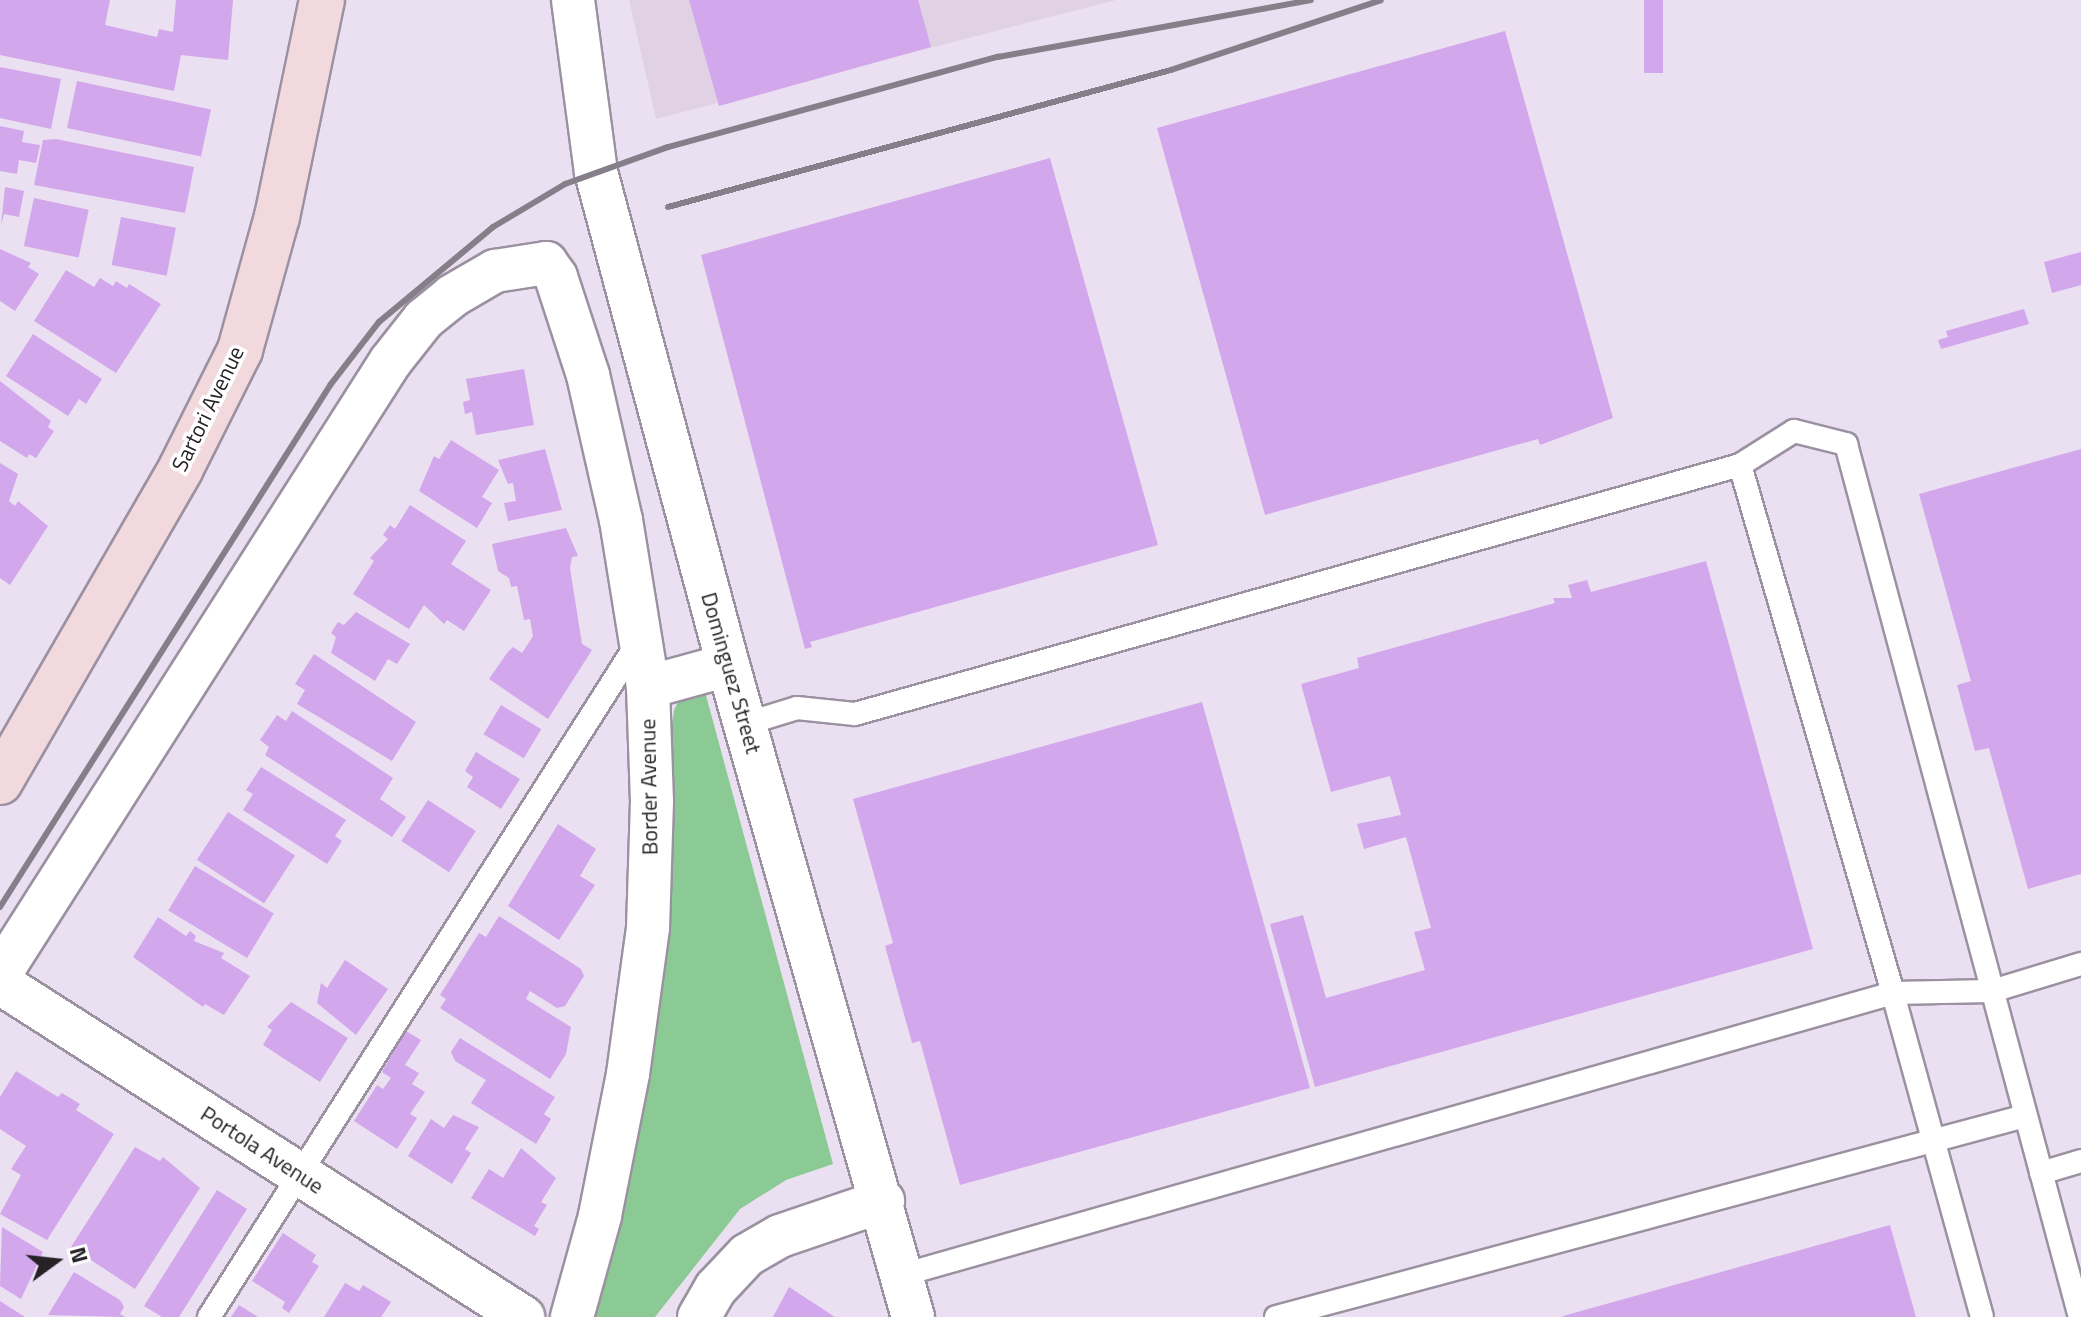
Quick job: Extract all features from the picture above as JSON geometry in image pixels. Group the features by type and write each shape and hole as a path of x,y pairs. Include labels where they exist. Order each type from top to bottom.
{"street":[{"name":"Sartori Avenue","path":"0,782 181,468 240,350 277,217 322,0"},
{"name":"Dominguez Street","path":"573,12 596,172 728,665 883,1201 913,1317"},
{"name":"Border Avenue","path":"0,974 351,418 424,319 495,271 546,263 556,277 588,375 641,637 648,687 652,801 648,928 628,1074 600,1216 572,1317"},
{"path":"648,687 728,665"},
{"name":"Portola Avenue","path":"0,983 523,1317"},
{"path":"699,1317 716,1288 747,1255 780,1236 883,1201"}],"lane":[{"path":"745,724 797,708 855,714 1740,465 1794,431 1846,444 2080,1317"},
{"path":"1740,465 1893,993 1982,1317"},
{"path":"209,1317 641,637"},
{"path":"902,1275 1893,993 1992,991 2081,964"},
{"path":"1276,1317 1933,1138 2025,1116"},
{"path":"2041,1173 2081,1161"}],"shaded area":[{"path":"629,0 1116,0 656,119"}],"green space":[{"path":"704,688 833,1164 786,1180 740,1209 655,1317 590,1317 674,710 682,694"}],"building":[{"path":"0,0 110,0 105,25 157,37 159,29 173,32 176,0 233,0 228,60 181,55 174,91 0,55"},
{"path":"689,0 918,0 931,47 719,106"},
{"path":"1644,0 1663,0 1663,73 1644,73"},
{"path":"1505,31 1613,418 1540,445 1538,439 1265,515 1157,128"},
{"path":"0,67 61,79 51,129 0,118"},
{"path":"77,81 211,109 201,156 67,128"},
{"path":"0,126 24,131 22,142 40,145 36,163 19,160 17,174 0,171"},
{"path":"56,139 194,167 185,213 34,185 43,140"},
{"path":"1050,158 1158,545 810,642 812,647 805,649 701,255"},
{"path":"5,187 24,191 19,217 4,214 1,225"},
{"path":"34,198 89,210 79,258 24,246"},
{"path":"121,217 176,228 167,276 112,265"},
{"path":"0,249 31,263 28,267 39,274 15,311 0,301"},
{"path":"2081,252 2081,285 2052,293 2044,262"},
{"path":"66,270 94,287 100,278 113,286 116,281 127,288 129,284 161,304 116,373 34,321"},
{"path":"2024,309 2029,324 1941,349 1938,340 1948,337 1946,331"},
{"path":"33,334 102,379 86,404 79,399 68,416 6,376"},
{"path":"524,369 534,425 476,435 472,412 465,414 463,402 470,400 466,379"},
{"path":"0,381 51,421 48,427 54,431 36,458 29,454 27,458 0,441"},
{"path":"451,440 499,470 482,497 492,503 477,528 419,491 434,456 439,459"},
{"path":"545,449 562,510 508,521 504,503 516,501 513,483 508,484 498,460"},
{"path":"2081,449 2081,874 2028,889 1989,748 1975,751 1957,685 1971,681 1919,494"},
{"path":"0,463 18,474 9,501 15,506 18,501 48,526 10,585 0,578"},
{"path":"410,505 466,541 451,564 491,590 464,631 447,620 444,624 424,605 409,629 353,594 374,561 370,558 388,539 383,535 390,525 395,529"},
{"path":"566,528 578,556 572,557 570,568 582,644 592,650 548,719 489,679 513,647 522,653 533,636 530,619 524,620 517,586 511,587 509,578 498,571 492,544"},
{"path":"1706,561 1813,949 1315,1087 1270,924 1303,915 1326,998 1425,970 1414,932 1431,928 1406,837 1364,849 1357,824 1401,815 1390,776 1331,792 1301,684 1359,668 1357,658 1555,603 1553,598 1572,598 1568,585 1587,580 1591,592"},
{"path":"356,612 410,644 397,664 388,659 375,681 331,653 336,637 331,633 338,622 344,625"},
{"path":"314,654 416,722 392,761 297,704 305,690 295,684"},
{"path":"1202,702 1310,1088 960,1185 920,1041 912,1043 885,946 893,943 853,799"},
{"path":"501,705 541,729 524,758 483,734"},
{"path":"292,711 393,778 380,799 406,817 392,837 265,755 269,747 260,740 277,715 286,721"},
{"path":"476,752 520,779 501,809 467,787 473,777 465,771"},
{"path":"261,767 346,820 335,836 342,841 327,864 243,810 253,794 246,790"},
{"path":"428,800 476,831 449,872 401,841"},
{"path":"228,812 295,856 264,903 197,860"},
{"path":"558,824 596,849 580,876 595,885 559,940 508,906"},
{"path":"195,866 274,913 247,958 168,911"},
{"path":"499,916 581,969 584,976 565,1006 557,1008 530,991 526,999 571,1027 566,1054 550,1079 440,1008 446,999 440,995 479,933 486,937"},
{"path":"158,917 186,936 190,931 196,936 194,941 224,953 221,958 250,976 224,1015 205,1004 203,1007 133,957"},
{"path":"345,960 388,989 356,1035 317,1003 321,983 327,988"},
{"path":"291,1002 348,1038 320,1082 263,1045 272,1030 267,1027"},
{"path":"406,1031 421,1040 405,1065 419,1073 412,1084 425,1092 410,1114 417,1118 397,1149 354,1121 377,1085 383,1089 391,1078 382,1072"},
{"path":"460,1038 555,1097 544,1114 551,1119 536,1144 471,1103 486,1080 455,1061 451,1052"},
{"path":"16,1071 58,1097 62,1093 80,1104 76,1110 114,1134 47,1240 0,1214 21,1175 11,1169 26,1146 0,1129 0,1097"},
{"path":"453,1115 479,1127 465,1149 471,1153 452,1184 408,1156 431,1119 444,1128"},
{"path":"135,1147 160,1161 163,1157 200,1188 135,1289 71,1247"},
{"path":"521,1148 556,1178 541,1202 547,1205 534,1226 539,1229 535,1236 471,1198 489,1169 503,1178"},
{"path":"217,1190 247,1209 179,1317 162,1317 144,1306"},
{"path":"1890,1225 1916,1317 1563,1317 1563,1316"},
{"path":"2,1227 43,1252 21,1299 0,1286"},
{"path":"283,1233 316,1255 312,1262 319,1266 289,1313 282,1308 285,1302 252,1281"},
{"path":"74,1272 120,1300 124,1307 120,1314 125,1317 48,1315"},
{"path":"345,1283 359,1291 363,1285 391,1302 381,1317 324,1317"},
{"path":"789,1287 835,1317 773,1317"},
{"path":"0,1301 25,1317 0,1317"},
{"path":"239,1305 258,1317 231,1317"}],"railway":[{"path":"0,907 331,384 379,322 493,227 565,184 668,147 998,57 1311,0"},
{"path":"668,207 1171,70 1381,0"}]}
